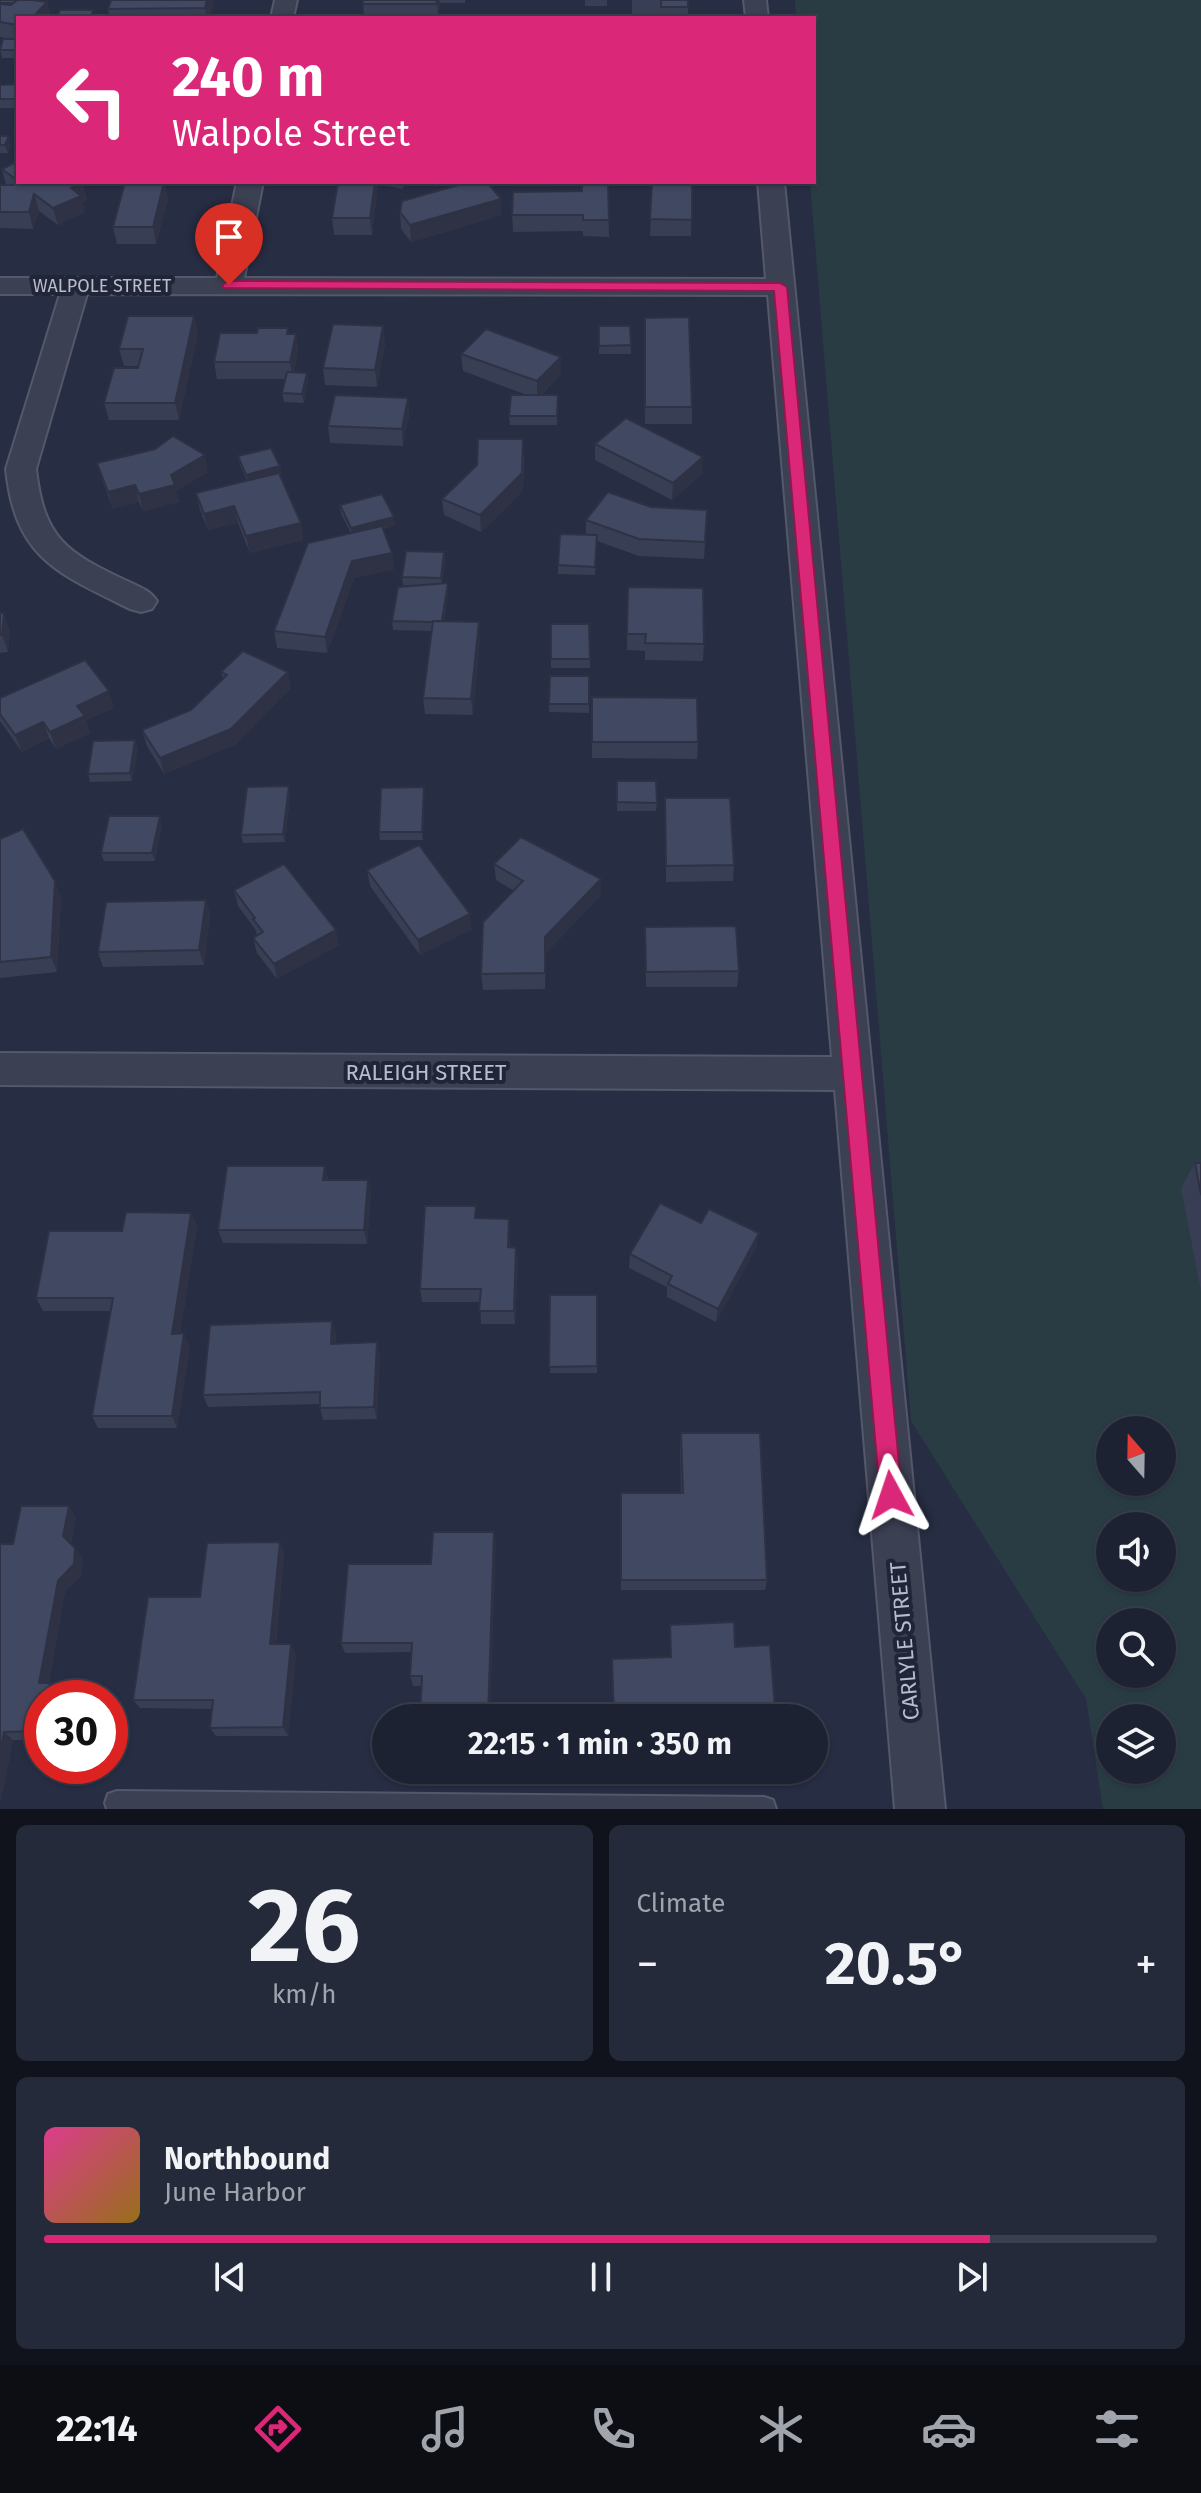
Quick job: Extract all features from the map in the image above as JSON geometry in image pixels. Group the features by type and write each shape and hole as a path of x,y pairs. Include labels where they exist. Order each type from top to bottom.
{"street":[{"path":"229,285 250,184"},
{"name":"CARLYLE STREET","path":"771,184 920,1809"},
{"name":"WALPOLE STREET","path":"0,286 780,287"},
{"path":"76,286 21,469 22,496 28,521 64,561 141,601"},
{"name":"RALEIGH STREET","path":"0,1069 852,1074"}],"lane":[{"path":"117,1803 764,1809"}],"shaded area":[{"path":"795,0 1201,0 1201,1809 1103,1809 1099,1784 1176,1784 1176,1704 1096,1704 1096,1764 1086,1699 911,1421 810,184 816,184 816,16 796,16"}],"building":[{"path":"0,0 17,0 14,3 0,3"},
{"path":"17,0 47,2 34,16 16,16 16,25 0,22 0,4 11,5"},
{"path":"111,0 207,0 205,8 108,9"},
{"path":"363,0 437,0 436,4 363,4"},
{"path":"661,0 688,0 688,7 661,7"},
{"path":"60,10 93,10 92,16 58,16"},
{"path":"3,39 16,39 16,50 0,50"},
{"path":"16,84 16,99 0,99 0,85"},
{"path":"0,136 9,136 5,145 0,145"},
{"path":"16,162 16,180 2,169"},
{"path":"81,184 71,188 81,196 53,208 34,194 29,212 0,212 0,185"},
{"path":"124,184 164,184 153,227 113,227"},
{"path":"338,184 375,184 370,218 332,218"},
{"path":"462,184 489,184 501,199 410,225 400,212 402,201"},
{"path":"582,184 608,184 609,220 583,220 583,215 512,215 513,192 582,191"},
{"path":"652,184 692,184 692,220 650,219"},
{"path":"128,316 194,316 175,403 104,403 114,368 138,368 143,349 119,349"},
{"path":"689,317 692,407 645,407 645,318"},
{"path":"333,324 383,326 375,370 323,368"},
{"path":"599,326 630,326 631,345 599,346"},
{"path":"258,328 288,328 287,334 296,334 290,362 214,362 220,333 257,333"},
{"path":"486,329 561,357 537,381 461,354"},
{"path":"287,372 307,373 302,394 282,393"},
{"path":"335,395 408,398 402,429 328,426"},
{"path":"511,395 558,395 557,416 509,416"},
{"path":"626,418 703,457 673,483 595,444"},
{"path":"173,436 205,455 171,475 175,485 139,494 135,485 108,492 97,463 155,449"},
{"path":"478,439 523,439 522,473 480,515 442,499 477,465"},
{"path":"271,448 280,466 246,475 238,456"},
{"path":"279,473 301,523 246,536 234,506 204,514 196,493"},
{"path":"608,492 651,507 707,510 705,542 639,539 586,520"},
{"path":"382,494 394,517 351,528 340,505"},
{"path":"382,526 392,553 352,561 325,637 274,631 308,543"},
{"path":"560,534 597,535 595,567 558,565"},
{"path":"406,551 444,552 441,578 402,577"},
{"path":"448,583 442,621 392,621 398,587"},
{"path":"628,587 703,588 704,644 645,643 646,634 627,634"},
{"path":"0,613 4,613 2,635 0,635"},
{"path":"433,621 479,622 471,699 423,698"},
{"path":"551,624 589,624 590,659 551,659"},
{"path":"243,651 288,672 231,729 160,758 142,730 191,710 227,675 221,672"},
{"path":"85,660 109,691 77,706 85,716 50,732 43,722 15,735 0,714 0,698"},
{"path":"550,676 589,676 589,704 549,704"},
{"path":"592,697 697,698 698,742 592,742"},
{"path":"135,740 130,773 88,774 93,741"},
{"path":"617,781 656,781 657,803 617,802"},
{"path":"289,786 283,834 241,835 247,787"},
{"path":"424,787 422,832 379,832 381,788"},
{"path":"665,798 730,798 734,865 666,866"},
{"path":"109,816 160,816 152,853 101,853"},
{"path":"23,829 55,881 51,957 0,962 0,839"},
{"path":"521,837 601,879 545,937 545,973 481,974 483,922 523,881 494,864"},
{"path":"419,845 470,914 418,940 367,870"},
{"path":"284,864 336,930 274,964 253,938 263,932 234,890"},
{"path":"206,900 199,950 98,952 106,902"},
{"path":"736,926 739,971 646,972 645,927"},
{"path":"1195,1163 1201,1163 1201,1195"},
{"path":"227,1166 325,1166 323,1180 368,1180 364,1230 218,1230"},
{"path":"660,1203 701,1223 709,1209 759,1233 718,1309 668,1284 672,1276 630,1254"},
{"path":"425,1206 476,1206 475,1218 509,1219 508,1247 516,1248 514,1311 479,1311 481,1289 420,1289"},
{"path":"126,1212 191,1213 172,1334 184,1333 172,1416 92,1416 113,1298 36,1298 49,1231 122,1231"},
{"path":"550,1295 597,1295 597,1366 549,1367"},
{"path":"332,1321 331,1344 377,1342 374,1407 320,1408 320,1392 203,1395 210,1325"},
{"path":"681,1433 760,1433 767,1580 621,1580 621,1493 683,1493"},
{"path":"21,1506 69,1506 63,1536 75,1548 74,1564 58,1581 40,1680 24,1680 24,1731 4,1732 0,1751 0,1544 13,1544"},
{"path":"433,1532 494,1532 488,1704 421,1704 422,1676 410,1676 412,1643 341,1643 348,1564 431,1564"},
{"path":"280,1542 270,1644 291,1644 283,1727 210,1728 213,1700 133,1700 148,1597 200,1597 207,1543"},
{"path":"734,1622 735,1647 770,1645 775,1704 614,1704 612,1659 671,1657 670,1625"}],"route":[{"path":"229,285 780,287 891,1495"}]}
